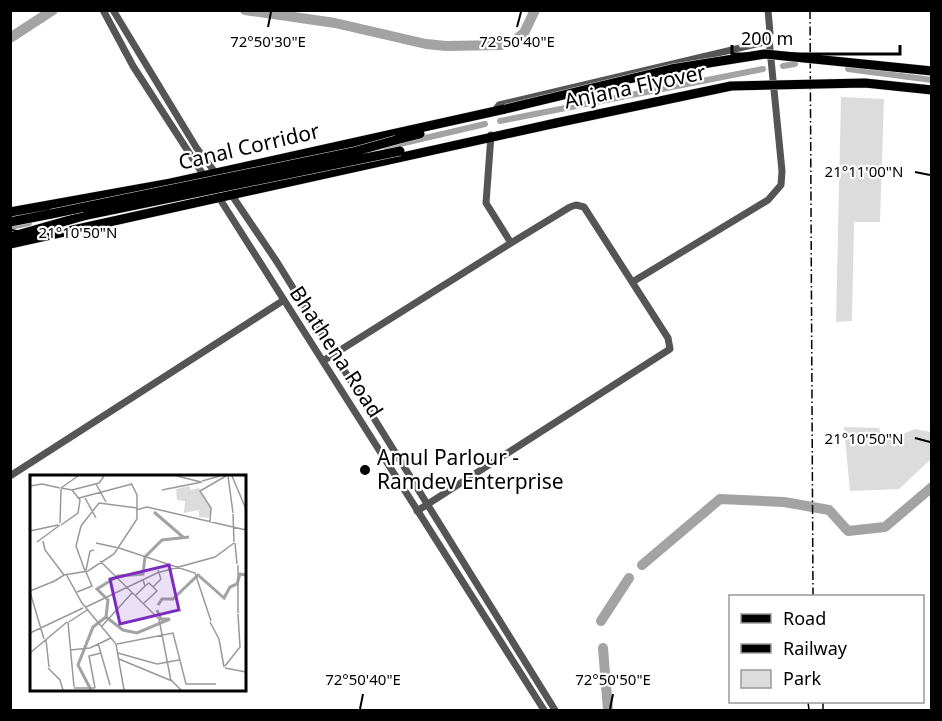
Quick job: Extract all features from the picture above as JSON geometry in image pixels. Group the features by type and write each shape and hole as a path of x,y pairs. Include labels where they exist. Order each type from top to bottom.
{"main road":[{"name":"Anjana Flyover","path":"494,112 671,69 765,54 932,71"},
{"name":"Anjana Flyover","path":"487,136 731,86 865,82 932,90"},
{"name":"Canal Corridor","path":"10,212 215,173 494,112"},
{"path":"10,222 354,152 462,125 483,115"},
{"path":"10,237 87,215 465,137 487,136"},
{"path":"10,244 487,136"}],"street":[{"name":"Bhathena Road","path":"103,10 133,66 218,196 544,711"},
{"name":"Bhathena Road","path":"113,10 196,147 232,195 334,354 555,711"},
{"path":"634,281 777,192 782,171 768,10"},
{"path":"494,112 499,105 761,44 769,39"},
{"path":"487,136 486,203 511,243"},
{"path":"323,361 570,207 581,206 634,281 669,338 668,352 417,511"},
{"path":"10,476 284,300"}],"green space":[{"path":"841,97 884,99 880,222 854,222 852,321 836,322"},
{"path":"844,427 879,428 883,442 915,429 931,432 931,459 899,489 850,491"}],"waterway":[{"path":"10,38 53,10"},
{"path":"245,10 335,23 426,44 446,46 501,45 514,41 524,33 535,10"},
{"path":"783,66 795,64"},
{"path":"500,121 763,69"},
{"path":"848,69 932,80"},
{"path":"387,147 485,124"},
{"path":"10,227 29,223"},
{"path":"642,565 720,499 784,502 829,510 848,531 885,527 932,487"},
{"path":"601,621 629,578"},
{"path":"603,648 608,710"}],"railway":[{"path":"810,10 813,595"},
{"path":"808,703 809,710"},
{"path":"823,703 823,710"}],"place":[{"name":"Amul Parlour - Ramdev Enterprise","path":"365,470"}]}
